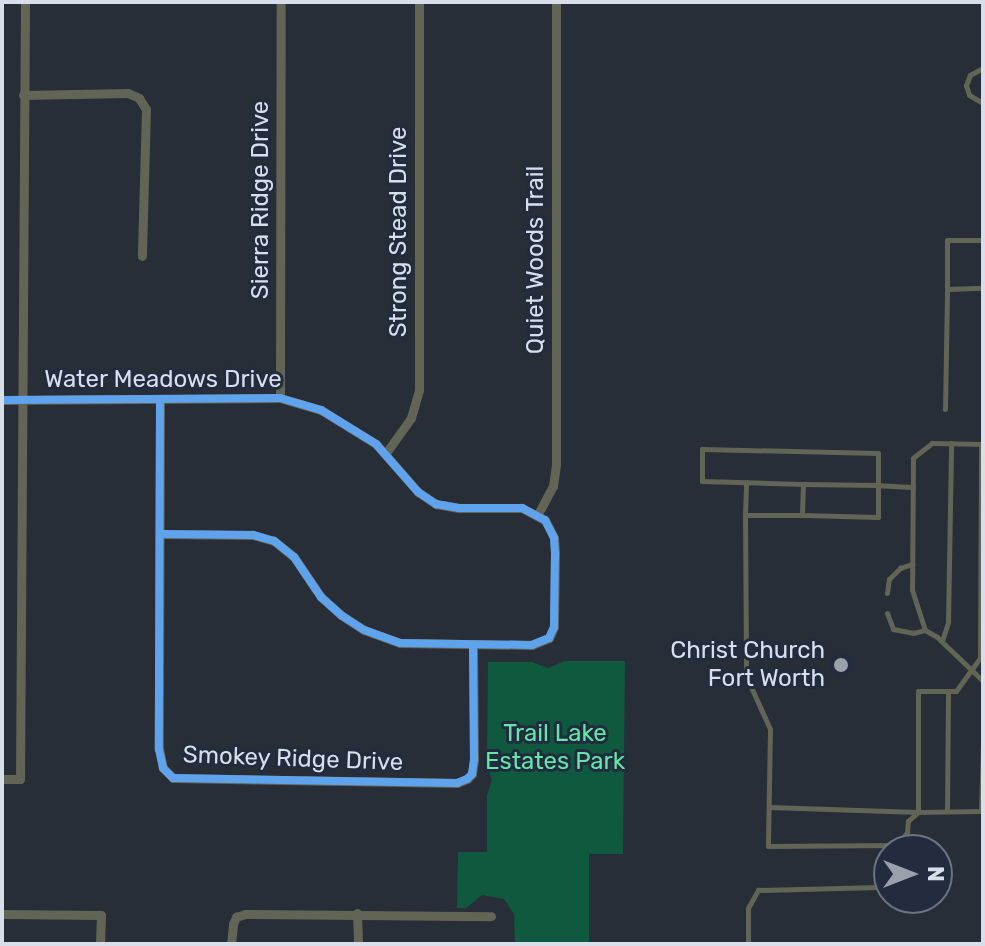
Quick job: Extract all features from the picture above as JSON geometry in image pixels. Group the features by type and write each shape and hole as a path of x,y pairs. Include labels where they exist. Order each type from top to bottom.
{"street":[{"path":"2,779 20,779 25,2"},
{"name":"Sierra Ridge Drive","path":"280,398 281,2"},
{"name":"Strong Stead Drive","path":"386,453 411,418 419,379 419,2"},
{"name":"Quiet Woods Trail","path":"538,514 553,486 556,464 556,2"},
{"path":"23,95 128,93 139,98 146,109 142,256"},
{"name":"Water Meadows Drive","path":"2,400 280,398 336,417 386,453 418,492 436,504 459,508 522,508 538,514"},
{"name":"Smokey Ridge Drive","path":"160,399 159,749 163,768 173,778 457,783 467,779 472,774 474,759 473,645"},
{"path":"161,534 263,537 288,551 329,606 364,630 411,644 532,645 549,638 555,616 554,538 538,514"},
{"path":"357,913 358,944"},
{"path":"2,914 101,915 100,944"},
{"path":"231,944 236,917 245,914 491,916"}],"lane":[{"path":"983,68 970,75 966,85 969,95 983,103"},
{"path":"945,409 947,240 983,240"},
{"path":"947,289 983,288"},
{"path":"746,482 746,676 770,729 768,846 898,845 907,832 908,821 918,812 918,691 956,691 973,672 980,658 982,444 932,443 913,458 912,590 925,630 942,641 973,672 983,681"},
{"path":"942,641 948,622 951,443"},
{"path":"745,515 878,517 878,485 878,453 702,449 702,481 878,485 913,487"},
{"path":"802,515 803,484"},
{"path":"887,593 889,579 900,568 912,564"},
{"path":"887,613 893,629 913,633 925,630"},
{"path":"947,811 948,691"},
{"path":"769,807 981,811 983,745"},
{"path":"748,944 748,908 758,890 873,887"}],"green space":[{"name":"Trail Lake Estates Park","path":"565,661 625,661 623,854 589,854 589,944 515,944 514,914 504,899 482,895 466,908 457,908 458,852 487,852 487,795 492,780 487,765 488,662 532,662 548,668"}],"cycle path":[{"path":"2,400 280,398 321,410 376,444 418,492 436,504 459,508 522,508 545,520 554,538 554,627 549,638 532,645 400,643 364,630 341,615 321,597 294,557 274,541 253,535 161,534"},
{"path":"160,399 159,749 163,768 173,778 457,783 467,779 472,774 474,759 473,645"}],"place":[{"name":"Christ Church Fort Worth","path":"841,665"}]}
